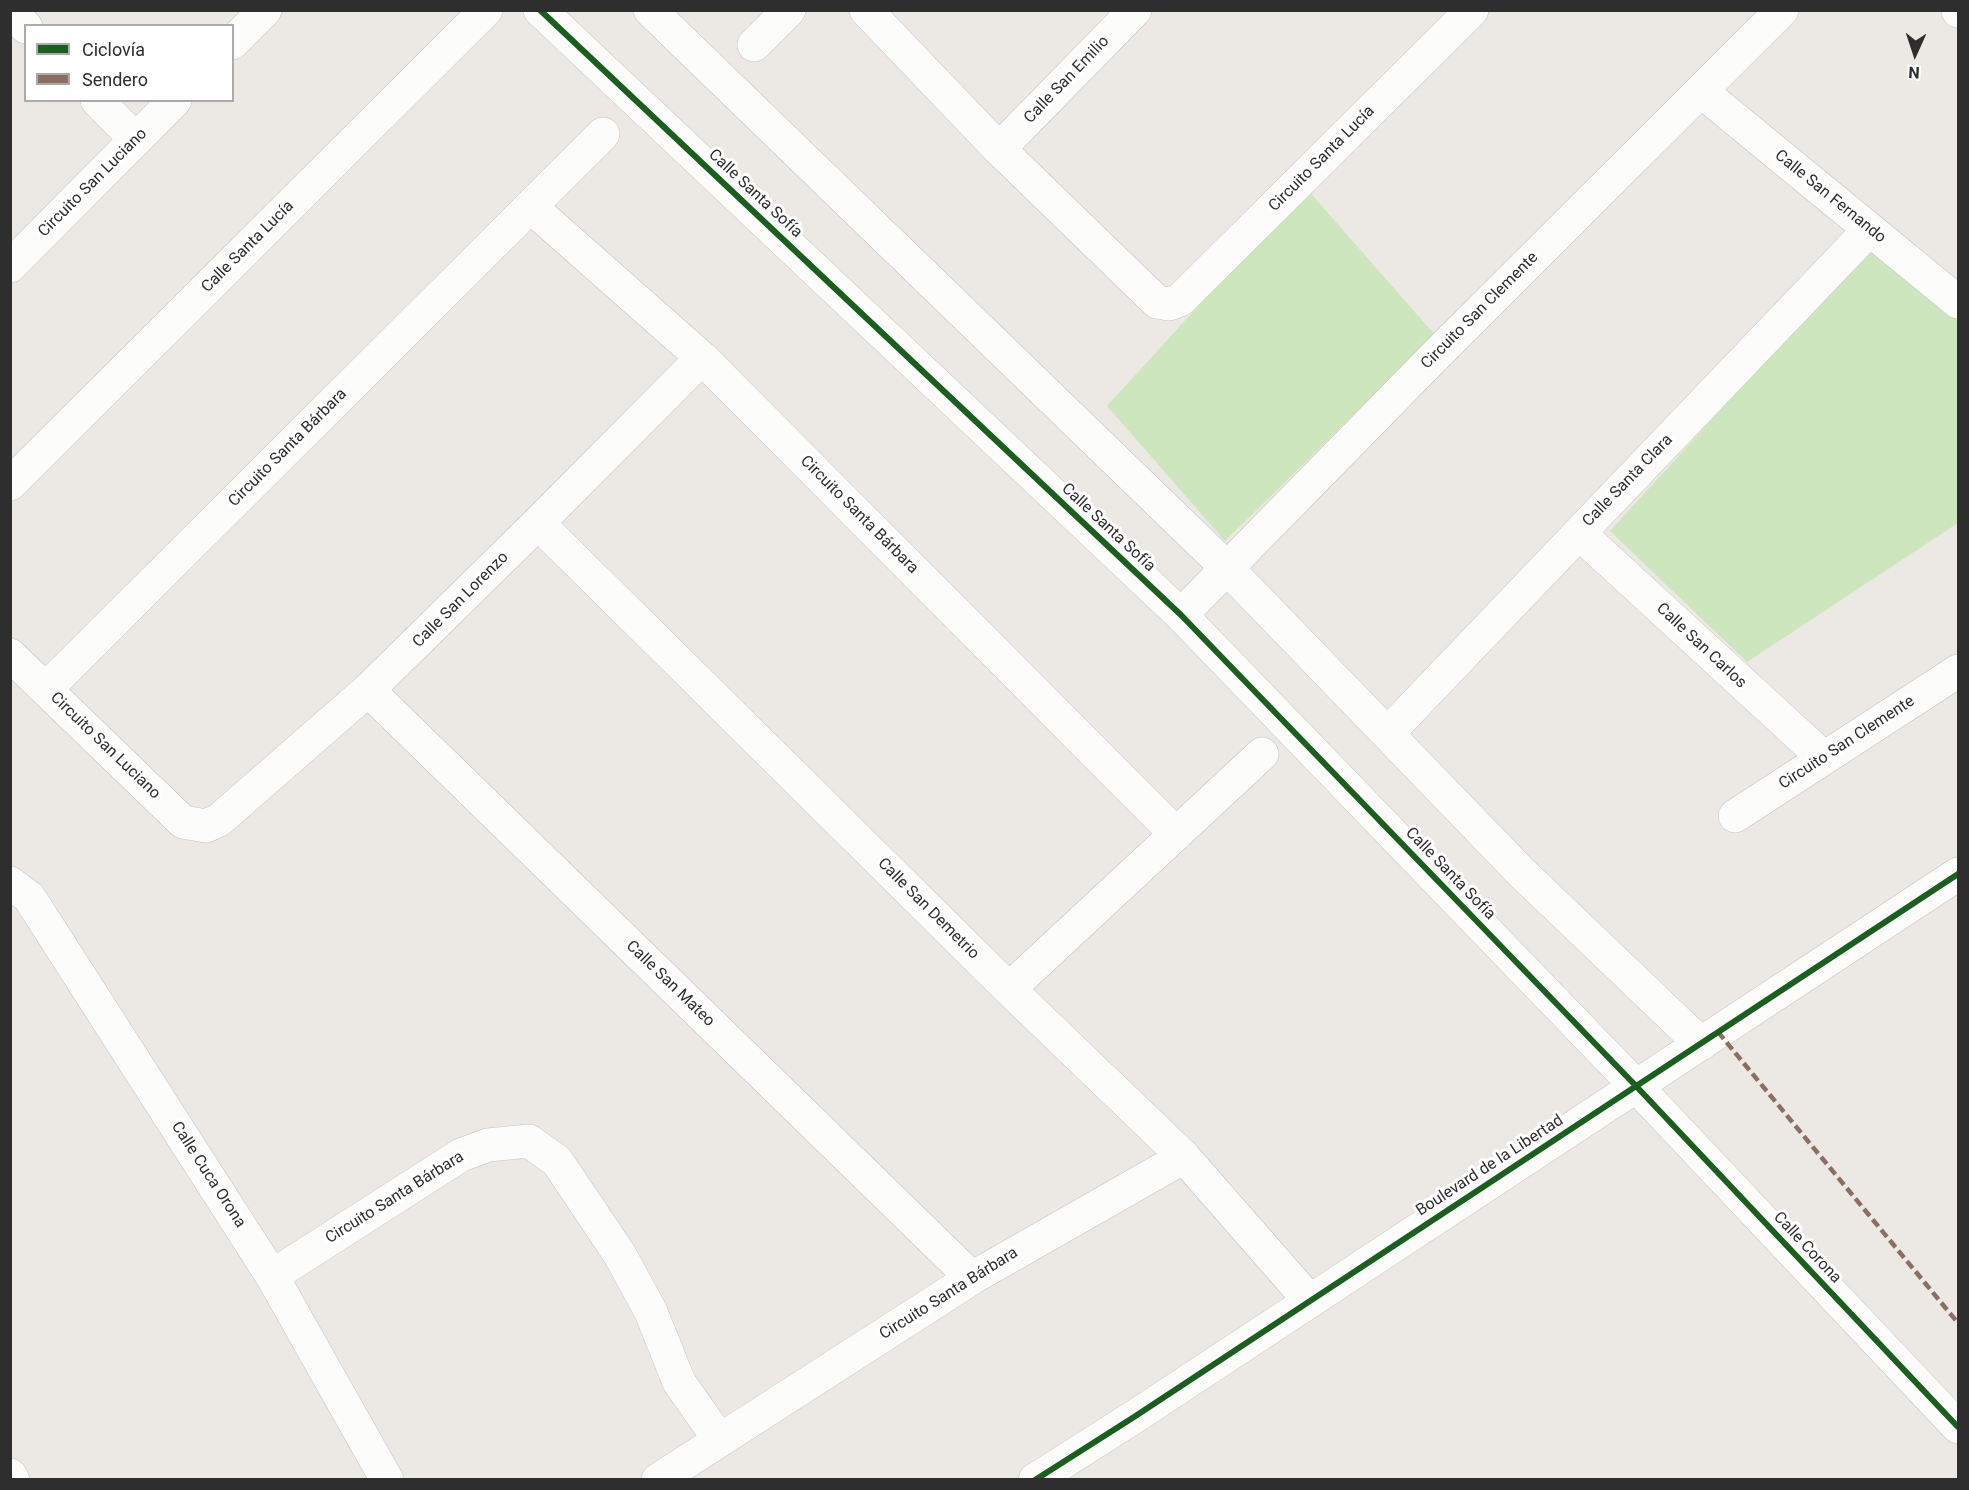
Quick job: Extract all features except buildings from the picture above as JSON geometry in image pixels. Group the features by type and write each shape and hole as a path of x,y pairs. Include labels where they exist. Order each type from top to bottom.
{"street":[{"path":"234,41 265,10"},
{"name":"Calle Santa Lucía","path":"10,484 486,10"},
{"name":"Calle Santa Sofía","path":"540,10 1181,615 1636,1086"},
{"path":"650,10 1227,568 1522,873 1701,1044"},
{"path":"754,45 789,10"},
{"path":"866,10 999,149"},
{"name":"Calle San Emilio","path":"999,149 1135,10"},
{"name":"Circuito Santa Lucía","path":"999,149 1157,302 1169,304 1180,300 1472,10"},
{"name":"Circuito San Clemente","path":"1181,615 1435,356 1782,10"},
{"path":"10,12 24,25"},
{"name":"Calle San Fernando","path":"1701,91 1959,302"},
{"path":"99,102 136,140"},
{"name":"Circuito San Luciano","path":"10,266 173,102"},
{"name":"Circuito Santa Bárbara","path":"46,689 603,134"},
{"name":"Circuito Santa Bárbara","path":"531,207 702,358 1176,834"},
{"name":"Calle Santa Clara","path":"1388,734 1869,230"},
{"name":"Calle San Lorenzo","path":"206,826 219,820 368,690 702,358"},
{"name":"Calle San Demetrio","path":"538,523 1010,989 1184,1157 1310,1301"},
{"name":"Calle San Carlos","path":"1579,533 1824,758"},
{"name":"Circuito San Luciano","path":"10,655 183,822 206,826"},
{"name":"Circuito San Clemente","path":"1735,816 1959,671"},
{"name":"Calle San Mateo","path":"368,690 972,1278"},
{"path":"1010,989 1263,754"},
{"name":"Boulevard de la Libertad","path":"1035,1479 1959,874"},
{"name":"Calle Cuca Orona","path":"10,883 29,897 272,1276 387,1479"},
{"name":"Calle Corona","path":"1636,1086 1959,1427"},
{"name":"Circuito Santa Bárbara","path":"272,1276 460,1155 488,1145 529,1141 556,1161 620,1255 651,1312 679,1382 719,1439"},
{"name":"Circuito Santa Bárbara","path":"658,1479 972,1278 1184,1157"},
{"path":"10,1475 13,1479"}],"green space":[{"path":"1306,188 1435,335 1225,541 1107,406"},
{"path":"1872,244 1958,315 1958,523 1747,662 1610,531"}],"marked path":[{"path":"1718,1032 1958,1323"}],"cycle path":[{"path":"540,10 1181,615 1636,1086 1958,1427"},
{"path":"1035,1480 1958,874"}]}
